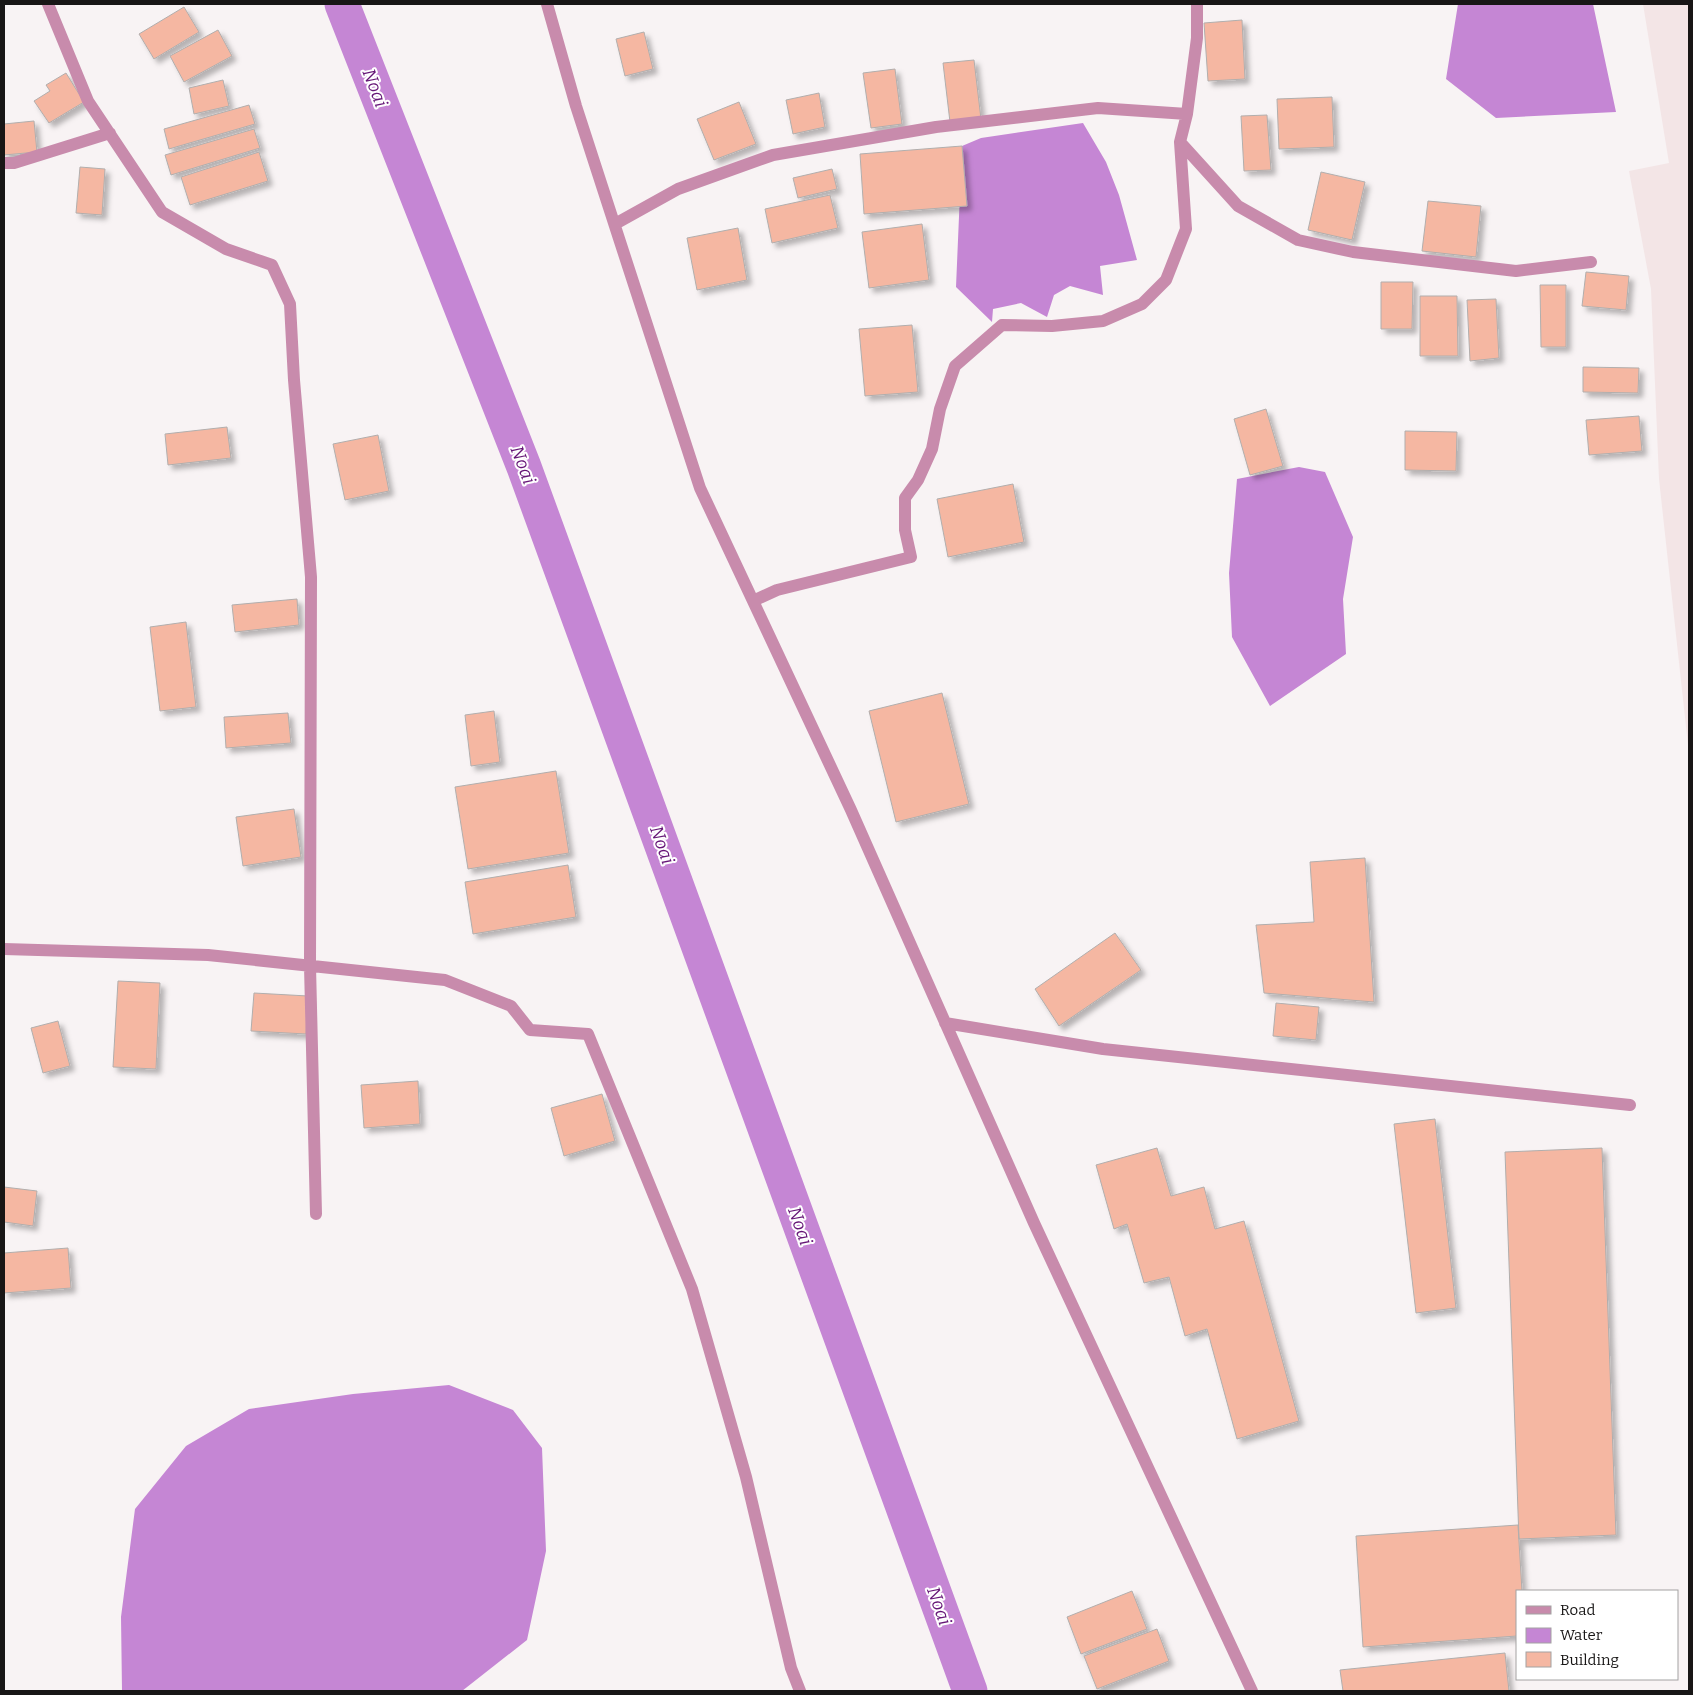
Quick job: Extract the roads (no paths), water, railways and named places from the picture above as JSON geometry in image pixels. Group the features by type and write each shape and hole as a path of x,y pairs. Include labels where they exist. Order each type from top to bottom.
{"street":[{"path":"48,4 88,101 162,212 226,248 272,265 290,304 294,380 311,577 310,966 316,1214"},
{"path":"547,4 576,106 700,488 851,810 1034,1223 1252,1691"},
{"path":"753,601 777,590 911,557 905,530 905,498 918,480 932,449 940,409 955,366 1002,325 1052,326 1103,322 1142,304 1166,280 1186,229 1180,142 1187,114 1197,38 1196,4"},
{"path":"615,224 678,189 772,155 936,127 1098,108 1187,114"},
{"path":"4,163 14,163 110,133"},
{"path":"1180,142 1238,206 1298,240 1353,252 1516,271 1591,262"},
{"path":"4,949 208,955 445,980 511,1006 530,1030 588,1034 692,1289 746,1477 791,1668 800,1691"},
{"path":"946,1023 1103,1049 1630,1104"}],"water":[{"path":"1458,4 1593,4 1616,112 1496,118 1446,79"},
{"path":"1083,123 1106,162 1119,195 1137,260 1100,266 1103,295 1070,286 1054,295 1047,317 1021,303 993,309 992,322 956,287 962,146 981,138"},
{"path":"1299,467 1325,472 1353,537 1343,599 1346,654 1270,706 1232,637 1229,573 1237,479"},
{"path":"449,1385 513,1410 542,1448 546,1551 527,1640 462,1691 122,1691 121,1617 135,1509 186,1446 249,1409 353,1394"}],"waterway":[{"name":"Noai","path":"342,4 524,467 970,1691"}]}
